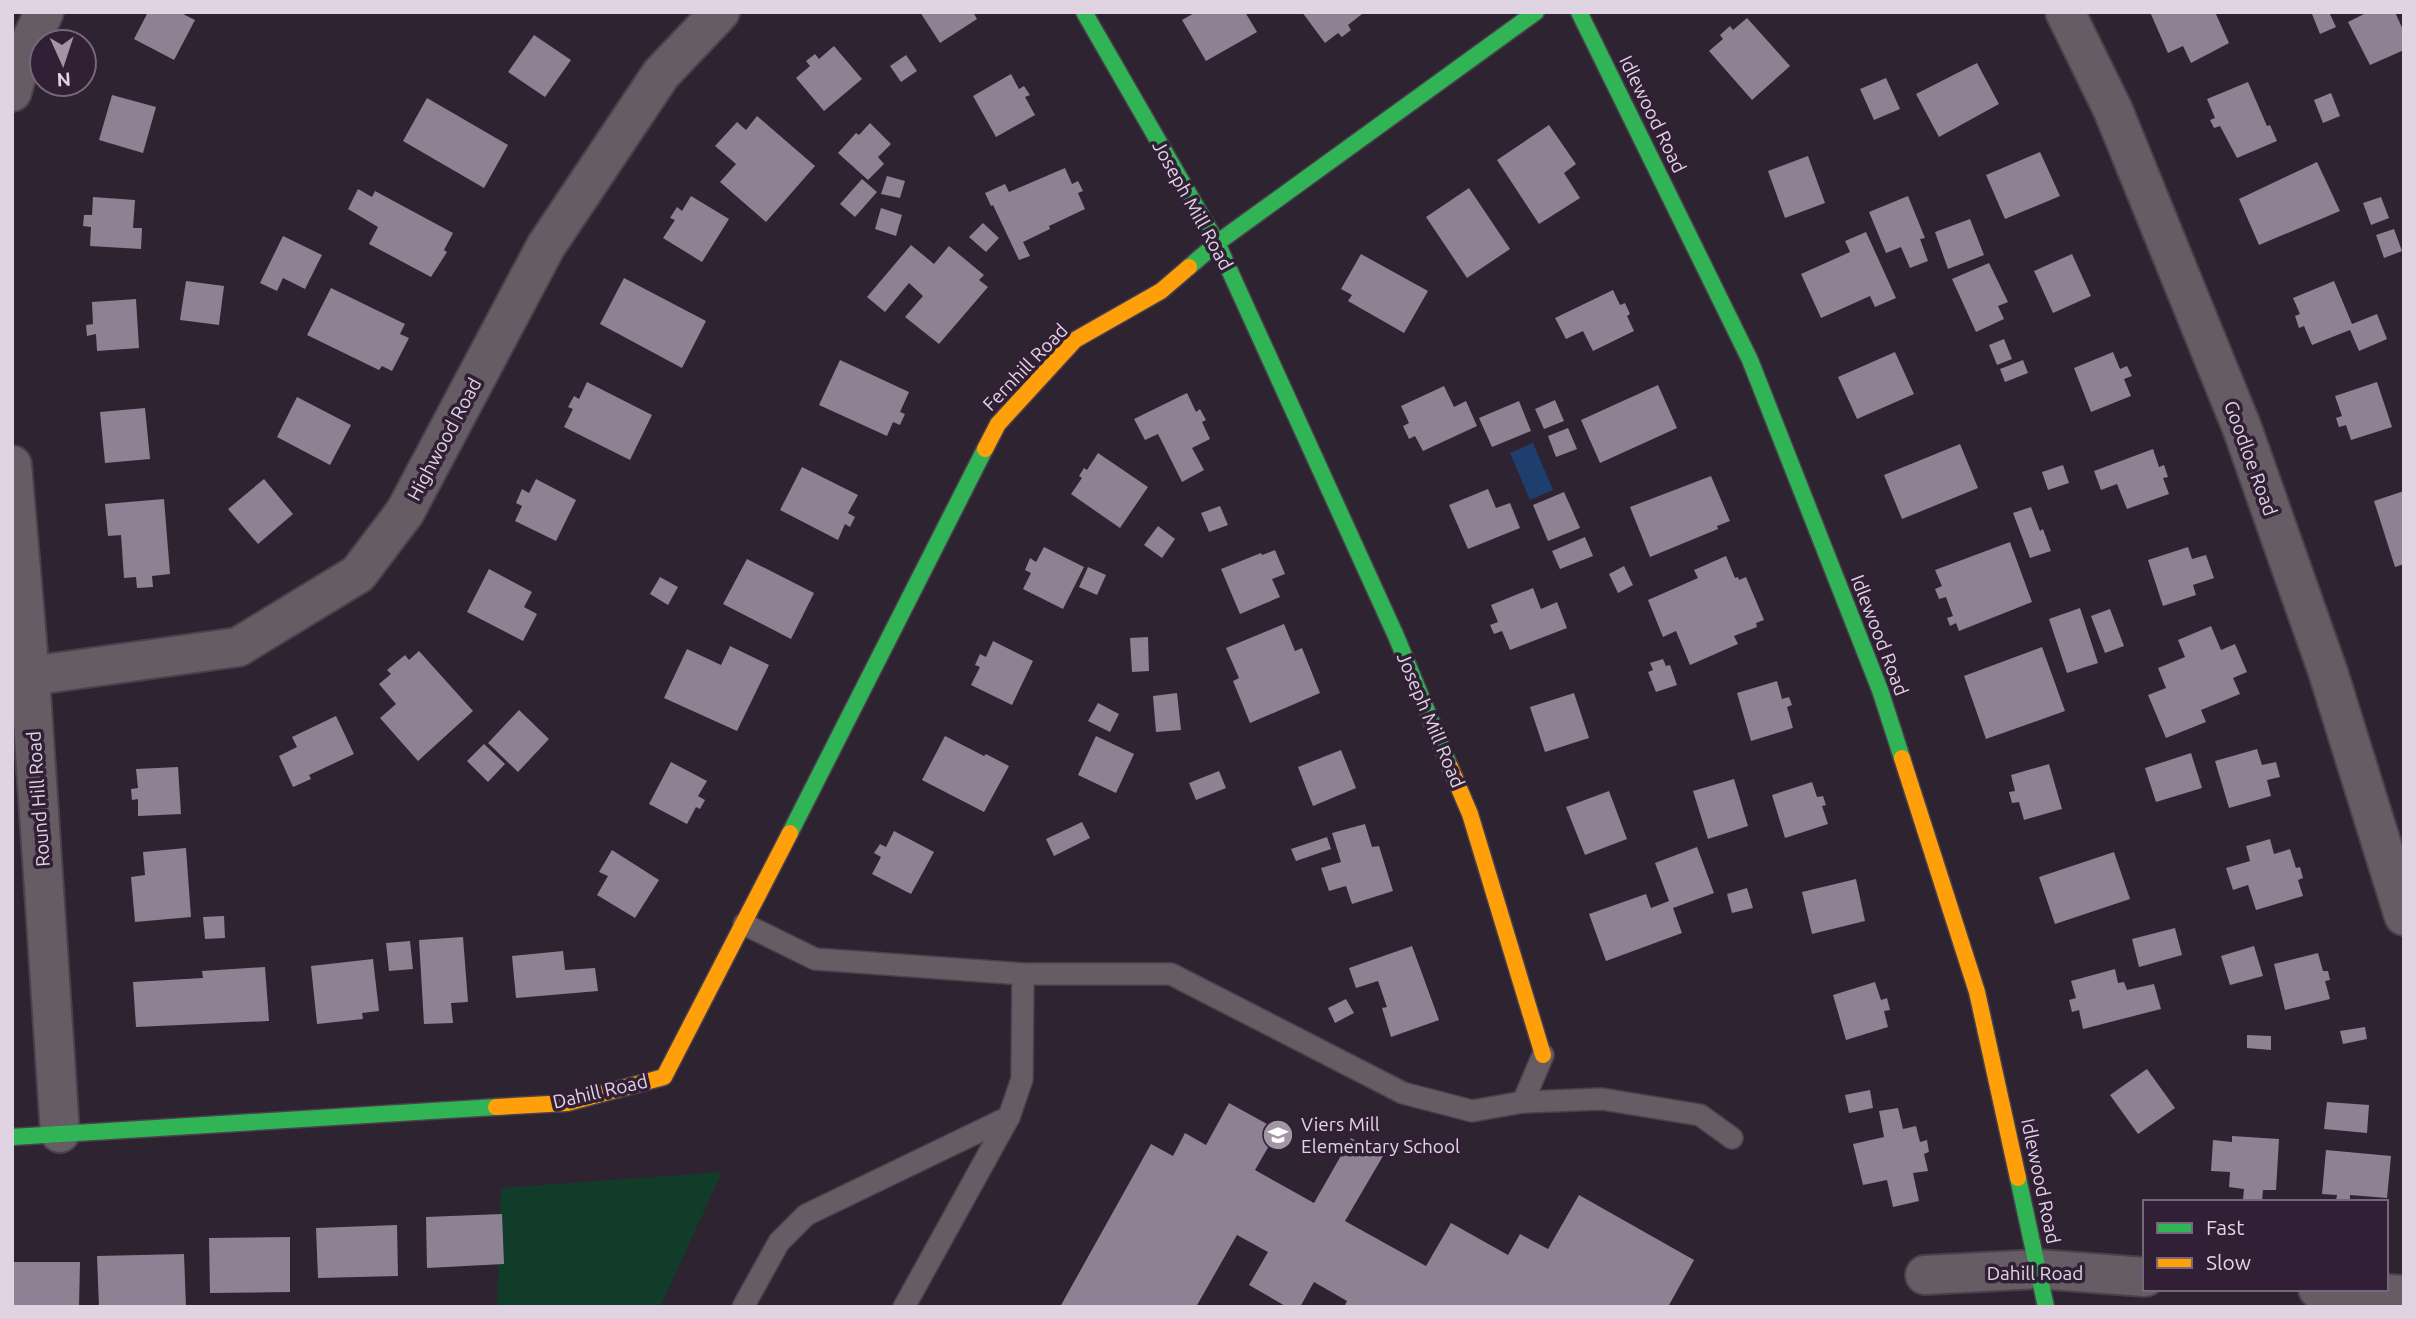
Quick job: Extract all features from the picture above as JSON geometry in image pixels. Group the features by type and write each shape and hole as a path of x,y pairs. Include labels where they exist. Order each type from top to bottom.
{"street":[{"path":"12,92 18,70 44,12"},
{"name":"Highwood Road","path":"30,676 238,648 358,574 405,512 547,246 661,74 720,12"},
{"name":"Joseph Mill Road","path":"1084,12 1217,243 1396,636 1470,814 1543,1055"},
{"name":"Fernhill Road","path":"744,924 998,424 1075,341 1161,291 1217,243 1535,12"},
{"name":"Idlewood Road","path":"1579,12 1750,360 1880,690 1977,992 2046,1307"},
{"name":"Goodloe Road","path":"2064,12 2113,110 2242,428 2328,672 2404,916"},
{"name":"Round Hill Road","path":"12,465 30,676 60,1133"},
{"name":"Dahill Road","path":"12,1137 567,1102 664,1077 744,924"},
{"name":"Dahill Road","path":"1925,1275 2038,1269 2143,1277"},
{"path":"2343,1291 2404,1296"}],"lane":[{"path":"744,924 816,959 1023,974 1171,974 1403,1093 1472,1111 1523,1102 1602,1099 1700,1115 1732,1138"},
{"path":"904,1307 1009,1116 1022,1079 1023,974"},
{"name":"Joseph Mill Road","path":"1523,1102 1543,1055"},
{"path":"743,1307 779,1242 806,1215 1009,1116"}],"green space":[{"path":"722,1172 660,1307 497,1307 501,1188"}],"water":[{"path":"1533,443 1553,490 1530,500 1510,453"}],"building":[{"path":"148,12 179,12 195,20 174,60 134,39"},
{"path":"920,12 973,12 977,19 940,43"},
{"path":"1196,12 1245,12 1257,32 1206,61 1182,20"},
{"path":"1302,12 1362,14 1348,25 1351,30 1342,37 1338,33 1325,43"},
{"path":"2150,12 2215,12 2229,43 2191,63 2183,46 2168,53"},
{"path":"2329,12 2336,27 2320,34 2312,14"},
{"path":"2368,12 2395,12 2404,32 2404,50 2370,65 2348,22"},
{"path":"1747,18 1790,66 1752,100 1709,51 1723,39 1720,35 1730,26 1733,30"},
{"path":"534,35 571,60 545,97 508,72"},
{"path":"834,46 862,79 824,111 796,78 810,66 806,61 815,54 819,59"},
{"path":"906,55 917,71 901,82 890,66"},
{"path":"1977,63 1999,104 1939,137 1916,94"},
{"path":"1011,74 1019,89 1024,86 1030,95 1025,97 1035,115 996,137 973,96"},
{"path":"1886,78 1900,109 1874,120 1860,89"},
{"path":"2248,82 2267,126 2270,125 2277,141 2237,158 2220,126 2214,128 2210,120 2215,118 2207,99"},
{"path":"2331,93 2340,116 2323,123 2314,100"},
{"path":"112,95 156,107 143,153 99,140"},
{"path":"427,98 508,145 484,188 403,141"},
{"path":"757,116 815,166 766,222 720,182 736,164 715,146 737,122 746,130"},
{"path":"870,123 891,144 878,157 884,164 868,180 838,153 856,133 859,135"},
{"path":"1549,125 1576,164 1564,173 1580,198 1539,224 1497,160"},
{"path":"2040,152 2060,196 2005,219 1986,175"},
{"path":"1808,156 1825,203 1785,218 1768,171"},
{"path":"2317,162 2340,211 2259,245 2239,199"},
{"path":"1065,168 1072,184 1078,181 1083,191 1078,193 1085,209 1023,242 1030,256 1019,260 985,193 1005,184 1009,192"},
{"path":"887,176 905,181 900,198 881,194"},
{"path":"862,179 877,192 855,217 840,204"},
{"path":"1469,188 1510,249 1467,278 1426,217"},
{"path":"358,189 372,197 375,191 453,233 444,250 447,252 431,277 369,244 378,227 348,209"},
{"path":"691,196 729,219 702,262 663,238 675,220 670,218 677,207 682,211"},
{"path":"1908,196 1925,238 1920,239 1928,261 1910,268 1901,247 1886,253 1869,212"},
{"path":"93,197 135,200 133,228 142,228 141,249 90,246 91,227 83,226 84,215 92,215"},
{"path":"2381,197 2389,218 2371,225 2363,203"},
{"path":"881,208 902,215 896,236 875,229"},
{"path":"1970,219 1984,255 1948,269 1935,232"},
{"path":"983,223 999,238 986,252 969,237"},
{"path":"2394,229 2402,251 2384,258 2376,235"},
{"path":"1866,232 1896,298 1875,307 1870,296 1821,318 1801,274 1850,252 1845,241"},
{"path":"283,236 322,255 305,289 283,278 277,291 260,283"},
{"path":"911,245 934,264 949,246 984,275 979,280 988,287 939,344 905,317 923,296 909,283 885,312 867,297"},
{"path":"1361,254 1428,291 1404,333 1348,301 1352,295 1341,289"},
{"path":"2072,254 2091,296 2053,313 2034,271"},
{"path":"1989,263 2008,302 1998,306 2004,319 1976,332 1952,279"},
{"path":"624,278 706,321 682,368 600,324"},
{"path":"186,281 224,286 219,325 180,320"},
{"path":"2334,281 2352,324 2377,314 2387,339 2359,351 2350,330 2312,345 2304,326 2299,328 2295,316 2300,314 2293,298"},
{"path":"331,288 405,324 400,334 409,338 392,371 382,366 379,370 307,335"},
{"path":"1613,290 1620,305 1625,303 1634,331 1593,351 1583,331 1566,339 1555,318"},
{"path":"136,299 139,348 97,351 96,334 87,336 86,325 93,324 92,302"},
{"path":"2004,339 2012,359 1997,365 1989,345"},
{"path":"1895,352 1914,394 1857,419 1838,377"},
{"path":"2113,352 2120,369 2127,366 2132,376 2124,379 2131,396 2091,412 2074,368"},
{"path":"840,360 909,392 900,412 905,414 900,425 893,422 887,436 819,405"},
{"path":"2023,360 2028,373 2005,382 2000,369"},
{"path":"587,382 652,415 630,460 564,427 573,409 568,407 574,396 579,399"},
{"path":"2377,382 2392,427 2351,440 2346,425 2339,427 2336,418 2342,416 2335,396"},
{"path":"1658,385 1677,428 1600,463 1581,420"},
{"path":"1444,386 1454,407 1466,401 1477,426 1423,451 1415,436 1409,439 1403,426 1409,423 1401,406"},
{"path":"1187,393 1196,412 1200,409 1206,420 1202,422 1210,439 1192,448 1204,470 1182,482 1158,434 1145,440 1134,419"},
{"path":"297,397 351,425 330,465 277,437"},
{"path":"1555,400 1564,421 1544,429 1535,409"},
{"path":"1519,401 1531,431 1492,447 1479,418"},
{"path":"145,408 150,459 105,463 100,412"},
{"path":"1568,428 1577,449 1556,457 1548,436"},
{"path":"1960,444 1978,488 1902,519 1884,475"},
{"path":"2153,449 2159,467 2164,465 2168,477 2163,478 2169,494 2127,509 2117,484 2101,490 2094,471"},
{"path":"1098,453 1148,487 1120,528 1071,494 1082,478 1079,476 1084,468 1087,470"},
{"path":"2063,465 2069,483 2048,490 2042,472"},
{"path":"802,467 858,495 848,513 855,517 850,527 845,524 838,540 780,510"},
{"path":"1711,476 1730,521 1717,526 1718,529 1650,557 1630,507"},
{"path":"264,479 293,514 258,544 228,509"},
{"path":"536,479 576,500 556,541 515,521 522,506 516,503 522,489 529,493"},
{"path":"1488,489 1496,508 1510,503 1520,528 1468,549 1449,505"},
{"path":"2404,491 2404,564 2395,567 2374,501"},
{"path":"1564,492 1580,528 1548,541 1533,505"},
{"path":"164,499 170,574 152,576 153,587 137,588 136,577 124,578 121,535 108,536 105,504"},
{"path":"1220,506 1228,525 1209,532 1201,513"},
{"path":"2031,507 2051,551 2030,558 2013,513"},
{"path":"1158,526 1175,539 1162,558 1144,545"},
{"path":"1585,537 1593,556 1560,569 1552,551"},
{"path":"2010,542 2032,602 1959,631 1956,623 1950,626 1947,618 1953,616 1946,597 1939,599 1935,589 1942,586 1935,570"},
{"path":"1044,547 1084,567 1063,609 1023,589 1031,573 1025,570 1030,558 1036,562"},
{"path":"2188,547 2192,559 2206,555 2214,578 2193,585 2196,595 2163,606 2148,560"},
{"path":"1275,550 1285,574 1272,579 1280,597 1240,614 1221,569"},
{"path":"1726,556 1735,578 1738,577 1739,580 1746,577 1764,620 1756,623 1757,627 1734,636 1738,644 1690,665 1676,631 1663,637 1648,600 1698,578 1694,570"},
{"path":"747,559 814,593 791,639 723,604"},
{"path":"1624,566 1633,585 1618,593 1609,574"},
{"path":"1088,567 1106,575 1097,595 1079,587"},
{"path":"489,569 532,592 524,607 537,614 523,641 467,612"},
{"path":"660,577 678,587 668,605 650,594"},
{"path":"1533,588 1541,609 1557,602 1567,628 1510,650 1502,631 1494,634 1490,625 1498,622 1491,605"},
{"path":"2080,608 2098,663 2067,673 2049,619"},
{"path":"2110,609 2124,646 2105,653 2091,616"},
{"path":"1284,624 1295,651 1302,648 1320,693 1250,723 1233,681 1239,678 1226,648"},
{"path":"2211,626 2221,650 2235,644 2247,672 2233,678 2240,694 2201,710 2206,722 2166,738 2148,695 2166,688 2158,668 2185,657 2178,640"},
{"path":"1148,637 1149,671 1132,672 1130,638"},
{"path":"993,641 1033,661 1012,705 971,685 980,667 975,665 980,654 986,657"},
{"path":"730,646 769,665 737,731 664,698 687,649 721,665"},
{"path":"2042,647 2065,711 1986,739 1964,676"},
{"path":"419,651 473,711 418,761 380,718 396,704 379,684 391,674 387,670 405,655 409,660"},
{"path":"1663,659 1666,666 1670,665 1677,685 1656,692 1648,672 1653,670 1650,663"},
{"path":"1777,681 1782,699 1789,697 1792,705 1787,707 1793,728 1751,741 1737,693"},
{"path":"1177,693 1181,730 1156,732 1153,696"},
{"path":"1574,693 1589,738 1545,752 1530,707"},
{"path":"1098,703 1119,714 1110,732 1088,721"},
{"path":"519,710 549,739 518,772 488,743"},
{"path":"336,716 354,754 309,775 311,779 293,787 279,756 297,747 292,737"},
{"path":"945,736 1009,766 984,812 922,780"},
{"path":"1096,736 1134,754 1116,793 1078,775"},
{"path":"484,744 505,764 488,782 467,761"},
{"path":"2257,749 2262,765 2276,762 2280,777 2267,780 2271,796 2229,808 2215,761"},
{"path":"1341,750 1356,788 1313,806 1298,767"},
{"path":"2191,753 2202,788 2156,802 2145,768"},
{"path":"671,762 707,781 698,796 705,800 700,809 696,807 687,824 649,804"},
{"path":"2049,764 2062,809 2024,820 2019,802 2012,803 2009,792 2015,791 2011,775"},
{"path":"178,767 181,814 138,816 138,799 132,800 131,789 138,788 136,769"},
{"path":"1219,771 1226,788 1196,800 1189,783"},
{"path":"1734,779 1748,826 1708,839 1693,791"},
{"path":"1812,782 1817,797 1823,796 1826,805 1822,806 1828,824 1785,838 1772,795"},
{"path":"1609,791 1627,839 1585,855 1566,807"},
{"path":"1082,822 1090,838 1054,856 1046,839"},
{"path":"1365,824 1372,847 1379,846 1393,891 1352,904 1346,886 1329,891 1321,868 1341,862 1332,833"},
{"path":"894,831 934,852 911,894 872,874 881,857 874,853 880,844 886,847"},
{"path":"1327,837 1331,849 1296,861 1291,849"},
{"path":"2270,839 2274,854 2290,849 2296,868 2300,867 2303,878 2298,880 2303,896 2256,910 2248,885 2233,890 2226,868 2250,861 2246,846"},
{"path":"1697,847 1714,893 1673,908 1682,933 1606,961 1589,914 1646,894 1651,908 1669,901 1655,863"},
{"path":"186,848 191,917 135,922 131,877 145,875 143,852"},
{"path":"612,850 659,880 635,918 597,895 608,876 599,872"},
{"path":"2114,852 2130,899 2055,924 2039,877"},
{"path":"1856,879 1865,921 1812,934 1802,892"},
{"path":"1747,888 1753,908 1732,913 1727,894"},
{"path":"224,916 225,938 205,939 203,917"},
{"path":"2175,928 2182,955 2139,967 2132,939"},
{"path":"463,937 468,1002 451,1003 453,1023 424,1024 419,940"},
{"path":"410,941 413,969 389,971 386,943"},
{"path":"1412,946 1439,1020 1391,1037 1382,1008 1387,1007 1378,981 1356,988 1349,968"},
{"path":"2254,946 2263,976 2230,985 2221,956"},
{"path":"563,951 565,970 595,968 598,991 516,998 512,956"},
{"path":"2318,953 2323,971 2328,971 2330,980 2325,981 2330,999 2285,1010 2274,964"},
{"path":"373,959 379,1011 362,1013 363,1019 317,1024 311,966"},
{"path":"265,967 269,1021 136,1027 133,982 203,978 202,971"},
{"path":"2115,969 2118,983 2124,982 2127,990 2154,984 2161,1009 2083,1029 2079,1010 2072,1012 2069,1000 2076,998 2071,981"},
{"path":"1875,982 1881,1000 1887,998 1890,1010 1884,1011 1888,1027 1846,1040 1833,995"},
{"path":"1346,999 1354,1013 1335,1023 1328,1008"},
{"path":"2365,1027 2367,1039 2343,1044 2340,1031"},
{"path":"2247,1035 2271,1036 2271,1050 2247,1048"},
{"path":"2147,1069 2175,1108 2138,1134 2110,1095"},
{"path":"1870,1090 1873,1108 1849,1113 1845,1095"},
{"path":"2327,1102 2369,1105 2367,1133 2324,1129"},
{"path":"1229,1103 1278,1130 1255,1170 1314,1203 1351,1138 1383,1156 1345,1221 1426,1266 1451,1223 1508,1255 1520,1234 1548,1249 1579,1195 1694,1260 1668,1307 1344,1307 1347,1301 1314,1282 1300,1307 1287,1307 1249,1285 1268,1252 1237,1235 1196,1307 1060,1307 1151,1144 1173,1156 1185,1133 1206,1145"},
{"path":"1898,1108 1903,1129 1916,1126 1920,1142 1927,1140 1929,1152 1924,1154 1928,1171 1913,1173 1919,1201 1893,1207 1887,1180 1863,1185 1853,1144 1884,1137 1879,1111"},
{"path":"2232,1136 2279,1139 2276,1190 2263,1190 2262,1200 2243,1200 2244,1189 2229,1187 2230,1172 2211,1171 2213,1140 2232,1142"},
{"path":"2326,1150 2391,1156 2387,1198 2350,1195 2350,1200 2336,1200 2337,1195 2322,1194"},
{"path":"502,1214 504,1264 427,1268 426,1217"},
{"path":"397,1225 398,1276 318,1278 316,1228"},
{"path":"290,1237 290,1292 210,1293 209,1238"},
{"path":"184,1254 186,1307 99,1307 97,1256"},
{"path":"12,1262 80,1262 79,1307 12,1307"}],"traffic: fast":[{"path":"1084,12 1217,243 1396,636 1450,767"},
{"path":"1189,267 1217,243 1536,12"},
{"path":"1579,12 1750,360 1880,690 1902,758"},
{"path":"790,833 985,449"},
{"path":"12,1137 496,1107"},
{"path":"2018,1178 2046,1307"}],"traffic: slow":[{"path":"985,449 998,424 1075,340 1161,291 1189,267"},
{"path":"1902,758 1977,992 2018,1178"},
{"path":"1450,767 1470,814 1543,1055"},
{"path":"496,1107 567,1103 664,1077 790,833"}],"place":[{"name":"Viers Mill Elementary School","path":"1278,1135"}]}
